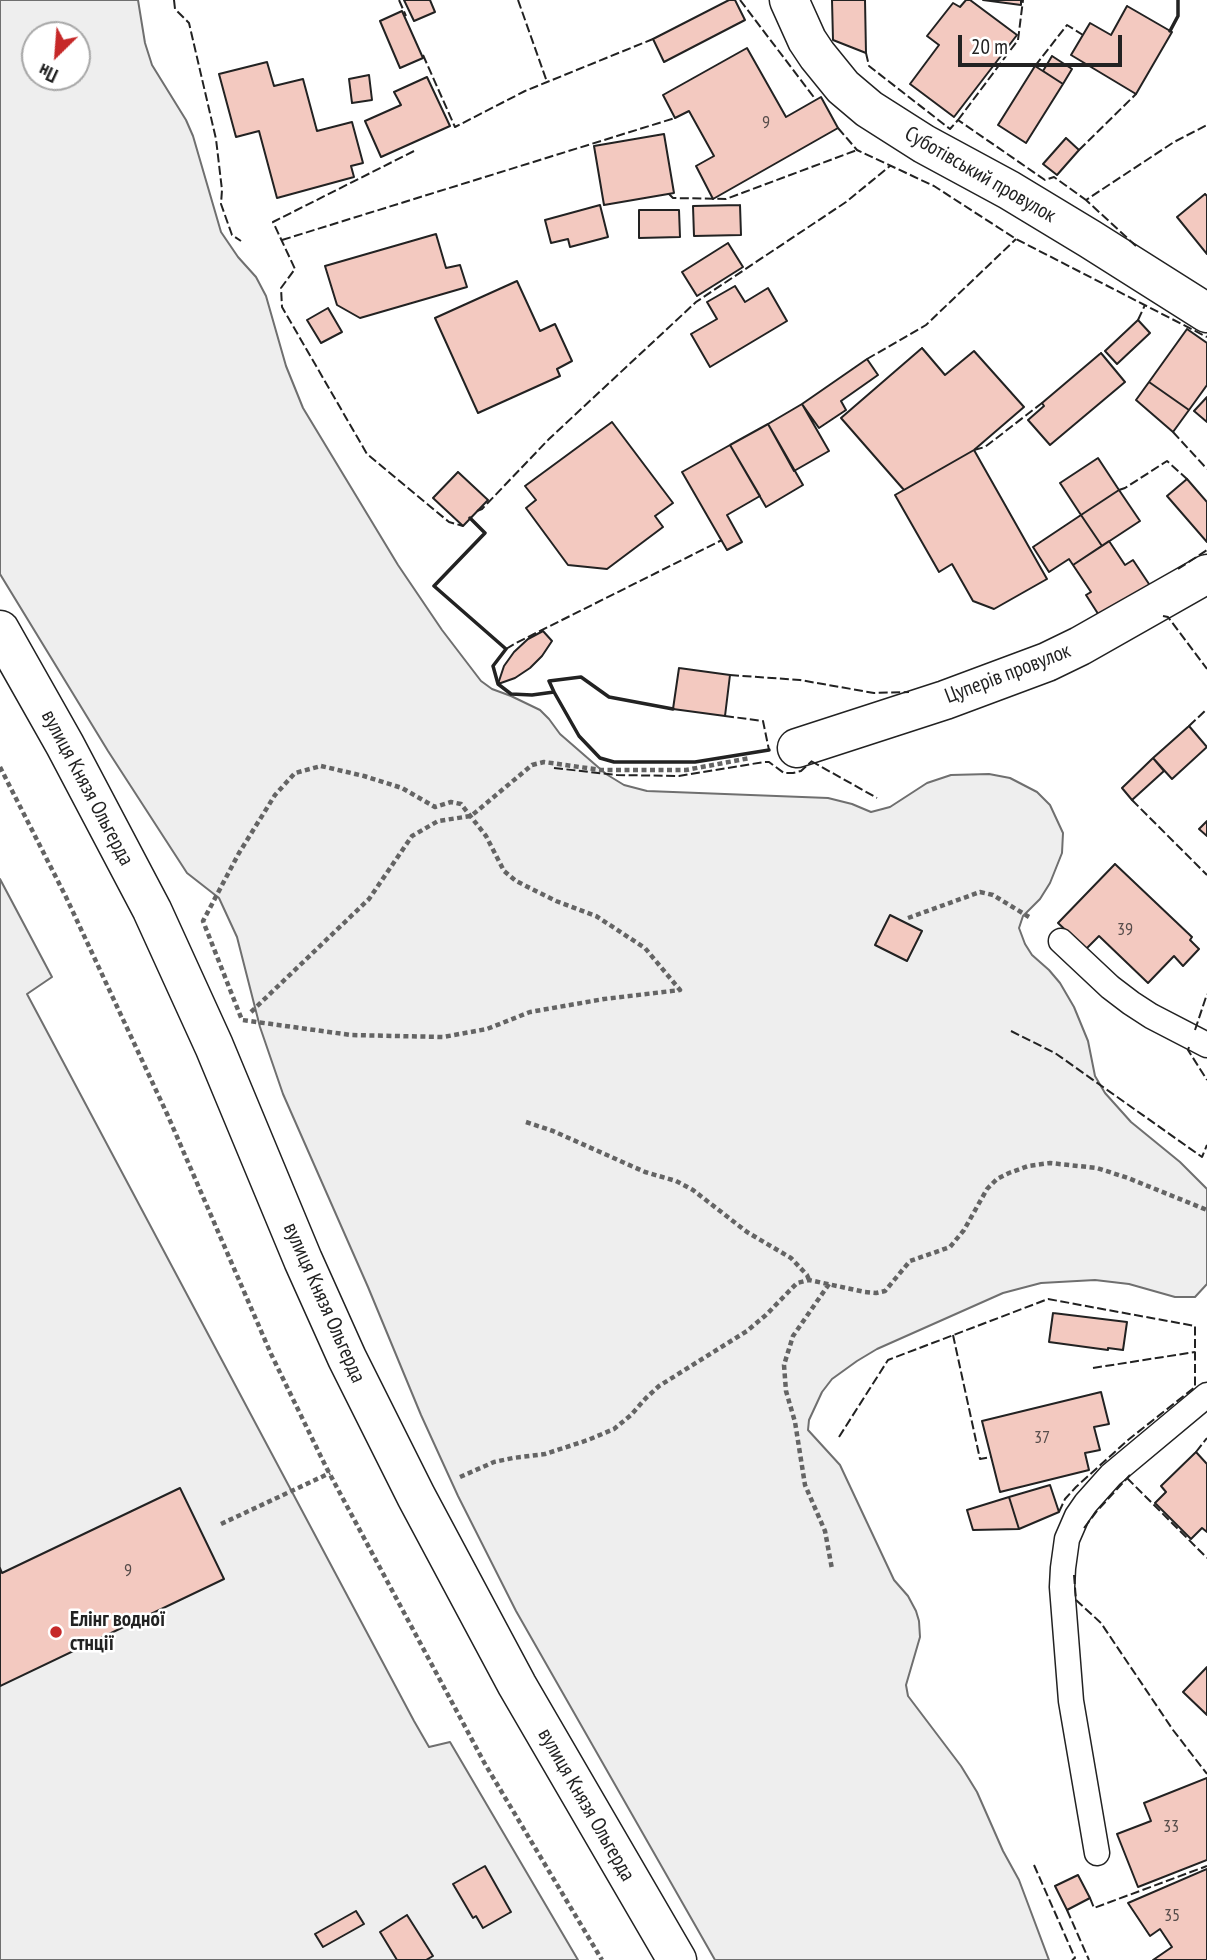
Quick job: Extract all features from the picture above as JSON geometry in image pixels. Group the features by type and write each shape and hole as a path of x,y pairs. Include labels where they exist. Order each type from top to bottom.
{"street":[{"name":"Суботівський провулок","path":"789,0 807,40 817,55 843,87 869,109 924,144 1009,190 1207,313"},
{"name":"Цуперів провулок","path":"797,748 945,700 1047,662 1205,584"},
{"name":"вулиця Князя Ольгерда","path":"0,630 65,745 152,910 214,1046 314,1284 353,1370 416,1496 517,1685 677,1960"}],"lane":[{"path":"1061,941 1131,1003 1207,1045"},
{"path":"1097,1853 1071,1702 1062,1587 1068,1539 1077,1516 1111,1475 1207,1395"}],"path":[{"path":"242,1020 369,899 412,836 438,821 471,816 526,769 538,763 554,762 601,770 685,770 755,757"},
{"path":"321,766 401,788 435,807 451,802 461,804 486,836 504,871 516,881 556,901 596,916 645,948 680,990 604,999 530,1012 487,1029 443,1037 351,1035 242,1020 203,921 246,841 275,795 295,773 321,766"},
{"path":"0,767 78,922 168,1116 271,1354 330,1472 485,1764 602,1960"},
{"path":"908,918 980,892 993,895 1040,924 1061,941"},
{"path":"526,1122 693,1189 747,1232 791,1258 809,1280"},
{"path":"416,1496 494,1462 545,1454 614,1429 659,1387 747,1331 797,1283 809,1280 876,1293 885,1291 910,1261 950,1247 957,1240 987,1189 997,1179 1028,1167 1050,1163 1097,1168 1207,1210"},
{"path":"829,1284 793,1336 784,1365 786,1391 795,1422 805,1485 825,1531 832,1570"},
{"path":"221,1524 330,1472"}],"shaded area":[{"path":"0,0 138,0 145,43 152,65 193,136 221,232 256,277 266,296 286,366 303,408 398,565 481,681 492,689 540,710 560,734 606,774 624,785 647,791 828,798 871,812 890,807 927,783 951,775 989,774 1010,778 1037,792 1050,805 1063,833 1062,853 1050,883 1040,899 1023,916 1019,928 1032,955 1060,983 1074,1007 1088,1041 1095,1076 1105,1093 1131,1122 1180,1162 1207,1189 1207,1284 1195,1297 1175,1297 1129,1284 1095,1280 1041,1283 1003,1293 877,1349 857,1361 832,1379 822,1392 809,1420 808,1430 840,1465 894,1580 908,1596 916,1611 920,1637 906,1685 908,1696 961,1766 977,1792 1019,1880 1049,1960 715,1960 516,1611 458,1496 283,1094 260,1027 237,937 219,898 187,873 108,751 0,574"},
{"path":"0,879 52,977 27,994 414,1721 429,1747 450,1742 578,1960 0,1960"}],"building":[{"path":"404,0 430,0 435,12 414,21"},
{"path":"729,0 735,0 745,20 664,62 653,39"},
{"path":"832,0 865,0 866,53 833,40"},
{"path":"966,0 970,0 1017,35 954,117 910,84 939,45 927,36 953,3 960,7"},
{"path":"983,0 1021,0 1021,5"},
{"path":"1127,6 1172,32 1136,94 1071,55 1090,23 1111,35"},
{"path":"402,11 423,58 400,68 380,21"},
{"path":"747,48 786,117 821,97 838,128 713,199 696,166 714,156 689,111 675,118 663,95"},
{"path":"1052,56 1072,69 1063,84 1043,71"},
{"path":"267,62 274,86 303,79 317,131 352,122 363,163 351,166 354,177 277,198 259,131 236,137 219,74"},
{"path":"1035,66 1063,84 1026,143 998,125"},
{"path":"369,75 372,100 352,103 349,79"},
{"path":"427,77 450,126 381,157 365,121 401,105 394,92"},
{"path":"664,134 674,193 604,205 594,146"},
{"path":"1066,138 1079,150 1057,175 1043,164"},
{"path":"1205,194 1207,196 1207,254 1177,217"},
{"path":"600,205 608,237 570,247 568,239 551,243 545,220"},
{"path":"740,205 741,235 694,236 693,206"},
{"path":"639,210 679,210 680,237 639,238"},
{"path":"436,234 446,268 460,265 467,287 360,318 337,305 325,266"},
{"path":"728,243 743,267 697,296 682,272"},
{"path":"517,281 540,331 555,324 572,361 557,369 560,376 478,413 435,318"},
{"path":"735,286 745,302 768,288 787,321 710,367 691,334 717,319 707,302"},
{"path":"328,308 342,332 321,343 307,320"},
{"path":"1138,320 1150,333 1117,364 1105,351"},
{"path":"1187,329 1207,343 1207,385 1189,410 1149,382"},
{"path":"922,348 945,375 974,351 1024,407 974,450 904,490 841,418"},
{"path":"1101,353 1125,382 1050,445 1028,420 1044,406 1042,403"},
{"path":"867,359 878,375 841,401 846,410 819,428 802,404"},
{"path":"1149,382 1189,410 1173,432 1136,400"},
{"path":"1207,397 1207,422 1194,411"},
{"path":"802,404 829,451 794,471 768,424"},
{"path":"612,422 673,503 655,516 663,527 607,569 568,565 526,508 536,500 525,486"},
{"path":"768,424 803,485 766,507 730,445"},
{"path":"730,445 760,496 727,515 742,542 727,550 682,472"},
{"path":"974,450 1047,579 994,609 973,601 952,564 939,572 895,495"},
{"path":"1098,458 1119,490 1081,515 1060,483"},
{"path":"458,472 488,500 463,526 433,498"},
{"path":"1187,479 1207,502 1207,542 1167,496"},
{"path":"1119,490 1140,521 1102,546 1081,515"},
{"path":"1081,515 1102,546 1073,565 1069,559 1049,572 1033,547"},
{"path":"1109,541 1125,565 1133,560 1151,587 1102,620 1086,595 1091,592 1073,565"},
{"path":"543,631 552,641 542,656 515,678 498,684 504,666 514,652 528,639"},
{"path":"679,668 730,675 725,716 673,709"},
{"path":"1189,726 1207,747 1172,779 1153,758"},
{"path":"1153,758 1164,771 1132,800 1122,788"},
{"path":"1207,821 1207,836 1199,829"},
{"path":"1115,864 1192,937 1190,940 1199,949 1183,966 1174,956 1148,983 1099,936 1086,949 1058,923"},
{"path":"890,915 922,931 907,961 875,945"},
{"path":"1053,1313 1127,1322 1123,1350 1049,1342"},
{"path":"1101,1392 1109,1424 1094,1427 1100,1450 1085,1453 1089,1470 1000,1492 982,1421"},
{"path":"1196,1452 1207,1464 1207,1532 1202,1528 1191,1539 1155,1503 1166,1492 1161,1486"},
{"path":"1050,1485 1059,1512 1019,1529 1009,1497"},
{"name":"Елінг водної стнції","path":"180,1488 224,1579 0,1686 0,1568 2,1573"},
{"path":"1009,1497 1019,1529 973,1530 967,1510"},
{"path":"1207,1667 1207,1715 1183,1692"},
{"path":"1207,1778 1207,1860 1138,1887 1117,1834 1151,1821 1144,1803"},
{"path":"485,1866 511,1912 483,1928 476,1916 473,1918 453,1884"},
{"path":"1207,1869 1207,1960 1153,1960 1172,1947 1160,1929 1150,1936 1128,1903"},
{"path":"1078,1875 1090,1898 1067,1910 1055,1886"},
{"path":"356,1911 364,1924 323,1947 315,1934"},
{"path":"407,1915 433,1956 426,1960 397,1960 380,1932"}],"fence":[{"path":"174,0 175,9 189,23 216,139 221,204 232,235 241,241"},
{"path":"399,0 406,16"},
{"path":"518,0 547,82"},
{"path":"740,0 816,100"},
{"path":"958,120 1018,40 1023,0"},
{"path":"1035,66 1067,25 1083,35"},
{"path":"423,55 455,127 525,91 653,39"},
{"path":"866,53 869,66 950,129 958,120 1045,180 1054,177 1086,200"},
{"path":"1079,150 1136,94"},
{"path":"282,240 675,118"},
{"path":"1136,246 1086,200 1174,142 1207,125"},
{"path":"838,128 857,150 934,186 1016,239 1207,337"},
{"path":"669,194 673,198 726,199 857,150"},
{"path":"414,151 273,222 295,269 281,288 282,307 367,454 449,522 463,526"},
{"path":"477,511 482,509 549,439 696,302 846,202 890,166"},
{"path":"867,359 926,325 1016,239"},
{"path":"1138,320 1145,305"},
{"path":"974,450 985,447 1042,403"},
{"path":"1173,432 1207,469"},
{"path":"1119,490 1167,461 1187,479"},
{"path":"506,649 722,540"},
{"path":"1178,569 1207,550"},
{"path":"1163,616 1168,617 1207,669"},
{"path":"730,675 800,680 874,693 909,692"},
{"path":"1189,726 1207,709"},
{"path":"725,716 763,721 769,750"},
{"path":"811,761 877,798"},
{"path":"554,768 617,775 679,776 769,762 784,773 793,773 801,771 812,761"},
{"path":"1132,800 1207,875"},
{"path":"1195,1030 1207,994"},
{"path":"1011,1031 1055,1053 1202,1157 1207,1145"},
{"path":"1189,1047 1188,1050 1207,1080"},
{"path":"839,1437 888,1360 1048,1299 1195,1326 1195,1387 1128,1440 1076,1487 1065,1499 1059,1512"},
{"path":"953,1335 980,1459 991,1457"},
{"path":"1093,1368 1195,1352"},
{"path":"1196,1452 1207,1438"},
{"path":"1084,1528 1130,1475"},
{"path":"1127,1478 1207,1558"},
{"path":"1074,1575 1076,1600 1101,1623 1173,1730 1207,1774"},
{"path":"1034,1865 1075,1958 1072,1960"},
{"path":"1090,1898 1094,1908 1207,1866"},
{"path":"1067,1910 1089,1960"}],"wall":[{"path":"1170,31 1178,16 1178,0"},
{"path":"470,518 485,533 434,586 506,649 493,666 498,684 511,694 554,692 579,736 600,758 614,762 695,762 769,750"},
{"path":"554,692 549,681 581,677 609,697 673,709"}],"place":[{"name":"Елінг водної стнції","path":"56,1632"}]}
